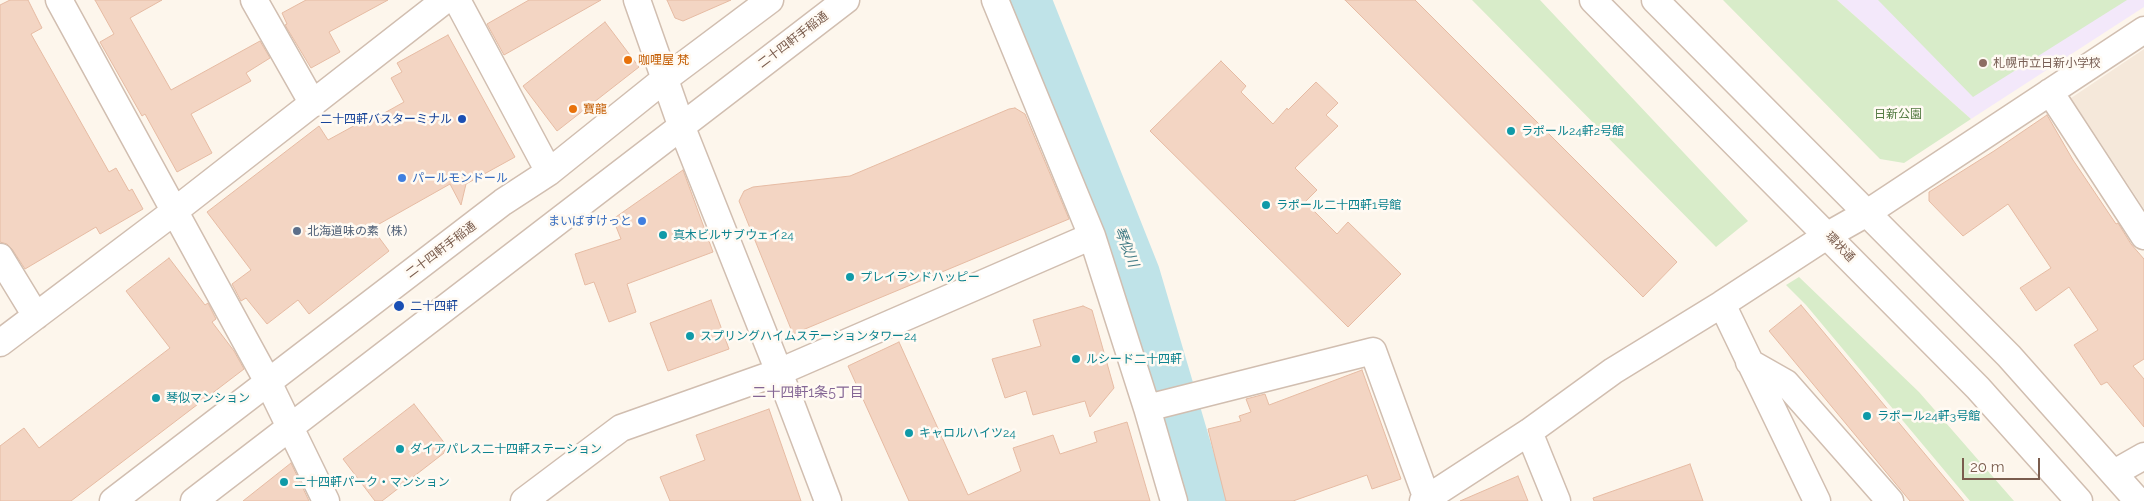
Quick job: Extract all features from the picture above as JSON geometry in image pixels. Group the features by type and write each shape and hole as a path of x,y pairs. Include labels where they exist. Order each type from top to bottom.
{"street":[{"path":"59,0 268,382 326,501"},
{"path":"254,0 313,104"},
{"path":"0,343 176,211 445,0"},
{"path":"457,0 549,172"},
{"path":"637,0 681,125 828,501"},
{"name":"二十四軒手稲通","path":"113,501 503,202 549,172 666,78 770,0"},
{"name":"二十四軒手稲通","path":"194,501 846,0"},
{"path":"995,0 1092,236 1154,406 1174,501"},
{"name":"環状通","path":"1593,0 1828,234 1978,388 2079,501"},
{"path":"1655,0 2009,356 2138,501"},
{"path":"1154,406 1373,351 1425,500 1529,432 1613,371 1722,304 1828,234 1867,213 2144,30"},
{"path":"2050,92 2144,236"},
{"path":"524,501 621,428 779,372 1092,236"},
{"path":"0,257 36,316"},
{"path":"1722,304 1817,501"},
{"path":"1749,362 1786,383 1890,501"},
{"path":"1529,432 1557,501"},
{"path":"2114,473 2144,456"}],"shaded area":[{"name":"札幌市立日新小学校","path":"1837,0 2144,0 2144,7 1971,119"},
{"path":"2144,49 2144,209 2071,98"}],"green space":[{"path":"1472,0 1540,0 1748,221 1716,247"},
{"name":"日新公園","path":"1723,0 1837,0 1971,119 1904,163 1880,159"},
{"name":"札幌市立日新小学校","path":"1878,0 2127,0 1973,97"},
{"path":"1799,277 1919,392 2014,501 1970,501 1806,305 1786,285"}],"building":[{"path":"10,0 28,0 42,28 31,34 109,172 116,168 129,191 132,189 143,209 100,234 96,227 25,269 12,249 7,244 0,242 0,5"},
{"path":"95,0 162,0 130,18 171,90 260,41 270,58 246,73 251,81 191,114 212,153 177,172 145,114 142,116 100,42 114,34"},
{"path":"306,0 388,0 329,32 340,52 311,68 285,25 287,24 282,13"},
{"path":"529,0 601,0 504,55 487,24"},
{"path":"667,0 731,0 683,21 675,18"},
{"name":"ラポール24軒2号館","path":"1345,0 1415,0 1677,262 1643,297"},
{"path":"605,22 639,67 557,131 523,86"},
{"path":"448,35 515,157 466,184 461,205 450,184 372,228 389,251 309,314 298,300 267,324 246,298 241,301 232,284 251,270 207,212 319,126 328,140 361,122 363,125 404,102 391,78 402,72 397,63"},
{"name":"ラポール二十四軒1号館","path":"1221,61 1246,86 1241,92 1273,124 1287,108 1288,110 1316,82 1338,103 1326,115 1338,126 1295,168 1317,190 1305,202 1337,234 1348,222 1401,274 1348,327 1150,131"},
{"name":"プレイランドハッピー","path":"1015,108 1025,114 1069,219 793,334 739,201 744,191 753,187 850,176"},
{"path":"2047,115 2073,160 2116,224 2118,223 2131,244 2144,259 2144,359 2133,366 2144,379 2144,427 2107,382 2101,385 2074,345 2098,330 2069,287 2036,311 2020,288 2051,268 2008,204 1963,236 1929,201 1929,192"},
{"name":"真木ビルサブウェイ24","path":"683,170 713,252 627,284 636,312 609,322 594,282 585,285 575,254 621,239 613,219"},
{"name":"琴似マンション","path":"169,258 205,305 208,303 216,319 212,322 234,351 244,369 71,501 0,501 0,446 24,428 39,448 170,348 126,291"},
{"name":"スプリングハイムステーションタワー24","path":"711,300 729,349 668,371 650,323"},
{"name":"ラポール24軒3号館","path":"1801,305 1964,501 1910,501 1769,331"},
{"name":"ルシード二十四軒","path":"1083,306 1092,310 1114,388 1090,417 1085,401 1033,415 1026,391 1005,398 992,359 1041,346 1033,320"},
{"path":"899,342 968,495 1021,471 1013,448 1053,435 1060,454 1097,442 1094,432 1127,422 1150,501 909,501 848,366"},
{"path":"1362,370 1401,479 1372,489 1367,475 1293,501 1226,501 1208,429 1241,421 1239,416 1251,412 1246,399 1265,394 1269,405"},
{"name":"ダイアパレス二十四軒ステーション","path":"414,404 446,445 444,453 382,501 375,501 343,459"},
{"path":"769,409 801,501 670,501 660,477 705,460 696,435"},
{"name":"二十四軒パーク・マンション","path":"291,463 309,501 243,501"},
{"path":"1690,464 1703,501 1594,501 1593,498"},
{"path":"1518,476 1528,501 1460,501"}],"waterway":[{"name":"琴似川","path":"1028,0 1137,274 1204,501"}],"place":[{"name":"咖哩屋 梵","path":"628,60"},
{"name":"札幌市立日新小学校","path":"1983,63"},
{"name":"寶龍","path":"573,109"},
{"name":"二十四軒バスターミナル","path":"462,119"},
{"name":"ラポール24軒2号館","path":"1511,131"},
{"name":"パールモンドール","path":"402,178"},
{"name":"ラポール二十四軒1号館","path":"1266,205"},
{"name":"まいばすけっと","path":"642,221"},
{"name":"北海道味の素（株）","path":"297,231"},
{"name":"真木ビルサブウェイ24","path":"663,235"},
{"name":"プレイランドハッピー","path":"850,277"},
{"name":"二十四軒","path":"399,306"},
{"name":"スプリングハイムステーションタワー24","path":"690,336"},
{"name":"ルシード二十四軒","path":"1076,359"},
{"name":"琴似マンション","path":"156,398"},
{"name":"ラポール24軒3号館","path":"1867,416"},
{"name":"キャロルハイツ24","path":"909,433"},
{"name":"ダイアパレス二十四軒ステーション","path":"400,449"},
{"name":"二十四軒パーク・マンション","path":"284,482"}],"district":[{"name":"二十四軒1条5丁目","path":"808,393"}]}
